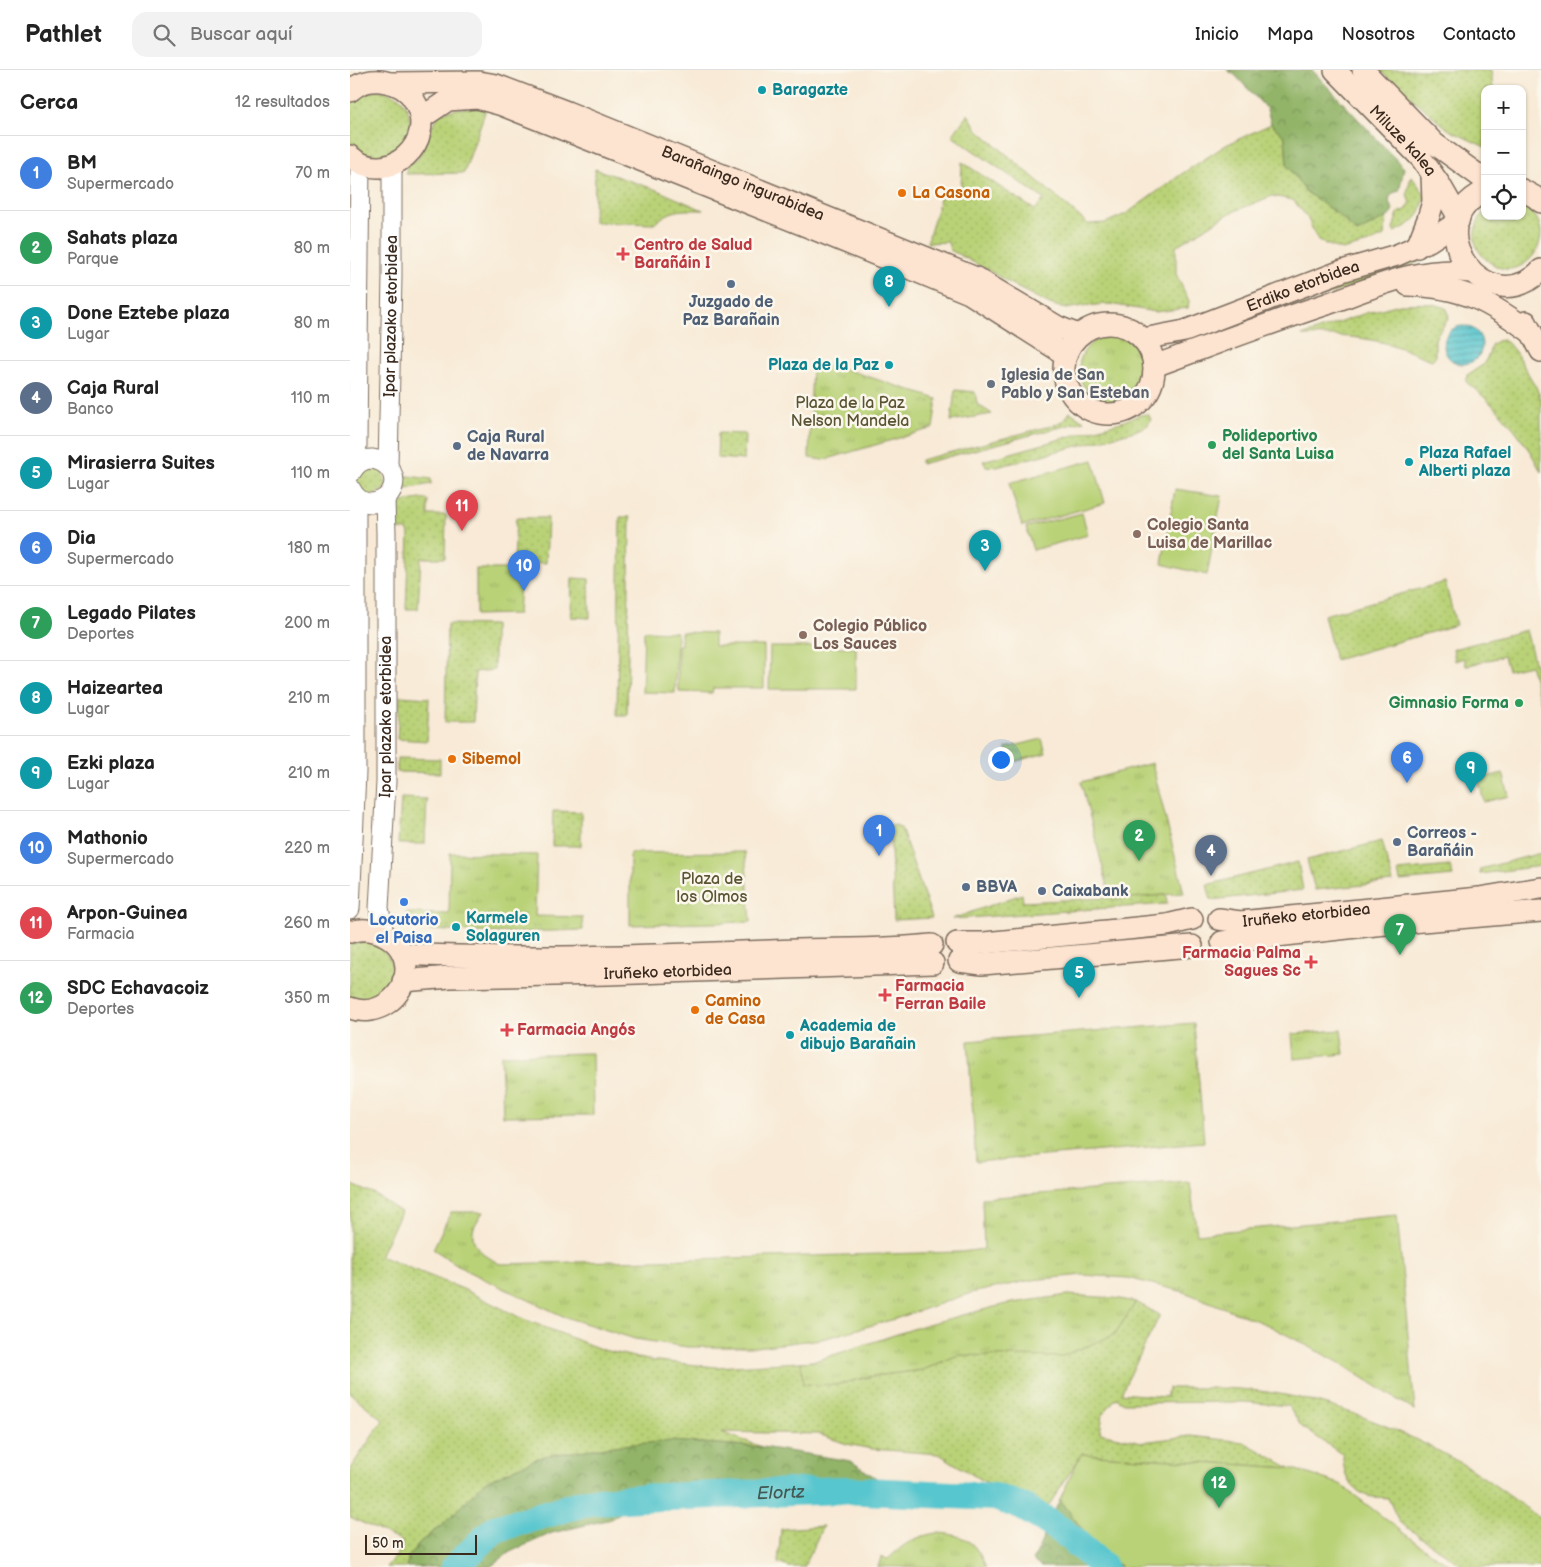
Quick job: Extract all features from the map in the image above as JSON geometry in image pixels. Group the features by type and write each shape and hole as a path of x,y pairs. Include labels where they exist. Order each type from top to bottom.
{"main road":[{"name":"Miluze kalea","path":"1334,70 1421,158 1432,173 1458,220"},
{"name":"Miluze kalea","path":"1363,70 1435,144 1481,177"},
{"name":"Barañaingo ingurabidea","path":"351,89 366,82 379,80 392,83 479,82 496,85 976,278 1058,327 1078,336"},
{"path":"355,160 370,166 392,165 405,158 415,147 420,133 421,118 418,107 403,88 392,83"},
{"name":"Barañaingo ingurabidea","path":"421,118 448,100 477,98 502,104 814,228 969,293 1066,355"},
{"path":"1417,246 1433,202 1432,173"},
{"name":"Erdiko etorbidea","path":"1143,339 1185,331 1342,271 1398,255 1429,241 1458,220 1463,210 1481,194"},
{"path":"1458,220 1456,236 1458,249 1463,261 1471,272 1484,281 1500,286 1513,285 1525,282 1541,270"},
{"name":"Erdiko etorbidea","path":"1154,366 1236,335 1405,276 1454,270 1471,272"},
{"path":"1383,284 1425,285 1471,295 1502,312 1537,342"},
{"path":"1500,286 1521,314 1537,342"},
{"path":"1104,324 1119,325 1132,330 1143,339 1151,352 1154,366 1153,380 1148,394 1138,404 1126,412 1111,415 1096,413 1082,406 1071,395 1065,382 1063,368 1071,344 1078,336 1090,328 1104,324"},
{"name":"Iruñeko etorbidea","path":"1219,919 1240,922 1479,898 1541,888"},
{"name":"Iruñeko etorbidea","path":"1222,942 1375,925 1541,911"},
{"path":"958,952 984,943 1167,925 1204,914 1210,914 1219,919 1224,930 1222,942 1214,950 1208,952 1192,946 1187,936 1192,919"},
{"path":"350,932 358,929 372,929 384,934 395,942 402,954 406,968 399,992 391,1001 382,1007 371,1010 350,1008"},
{"path":"958,952 982,964 1192,946"},
{"name":"Iruñeko etorbidea","path":"402,954 450,957 644,956 908,948 933,954"},
{"path":"933,954 941,968 946,969 956,965 958,952"},
{"name":"Iruñeko etorbidea","path":"403,981 450,977 608,974 933,954"}],"street":[{"name":"Ipar plazako etorbidea","path":"352,472 357,445 355,160"},
{"name":"Ipar plazako etorbidea","path":"384,934 379,908 386,776 385,499 391,492 394,479 388,466 392,165"},
{"path":"352,472 360,462 375,459 388,466"},
{"name":"Ipar plazako etorbidea","path":"350,909 356,772 353,491"},
{"path":"353,491 368,503 375,503 385,499"}],"green space":[{"path":"1227,70 1312,70 1404,168 1399,191 1393,193 1389,199 1393,209 1391,215 1357,233 1341,217 1305,191 1287,165 1285,137 1271,124 1267,109 1235,75"},
{"path":"1379,70 1491,70 1493,85 1481,85 1481,145 1449,130"},
{"path":"382,90 400,98 405,104 411,125 410,135 403,145 386,156 367,156 350,142 350,106 364,94"},
{"path":"482,107 486,109 464,173 406,174 407,164 418,159 427,135 440,113 456,109"},
{"path":"968,114 977,129 1088,224 1105,223 1126,214 1226,145 1271,124 1285,137 1287,165 1357,233 1387,216 1384,236 1369,243 1342,250 1318,241 1307,217 1293,200 1272,196 1230,213 1176,246 1176,274 1189,301 1188,308 1155,312 1110,304 1066,309 1050,304 1016,287 950,250 948,242 927,243 942,192 961,190 962,162 1035,210 1044,199 952,136"},
{"path":"595,169 657,190 703,210 677,211 666,215 654,224 594,222"},
{"path":"1411,176 1425,194 1421,208 1419,214 1412,222 1394,232 1393,229 1398,213 1406,210 1410,204 1407,193"},
{"path":"1526,207 1535,216 1541,232 1535,253 1519,267 1505,269 1494,265 1482,255 1475,243 1475,230 1481,216 1481,220 1526,220"},
{"path":"1422,255 1427,257 1426,260 1193,342 1192,335"},
{"path":"1400,304 1430,304 1447,309 1449,318 1435,339 1435,357 1432,360 1372,340 1337,336 1302,336 1366,313"},
{"path":"1112,336 1124,339 1135,346 1142,357 1145,369 1142,381 1135,392 1124,399 1112,402 1100,399 1089,392 1082,381 1079,369 1082,357 1089,346 1100,339"},
{"path":"1503,340 1516,353 1541,399 1541,472 1509,422 1466,382 1467,375 1483,365 1491,345"},
{"name":"Plaza de la Paz Nelson Mandela","path":"812,361 848,370 937,399 933,428 824,460 809,458"},
{"path":"955,390 975,392 977,404 992,414 951,421"},
{"path":"1070,412 1084,421 921,464 921,460 1054,425 1064,420"},
{"path":"1148,414 1151,419 1148,425 1135,431 997,467 986,466 983,461 1140,415"},
{"path":"718,433 745,434 744,460 717,458"},
{"path":"1093,460 1105,503 1022,526 1009,483"},
{"path":"365,467 381,468 387,487 370,498 355,484 355,479"},
{"path":"401,475 431,479 431,484 401,490"},
{"path":"1175,489 1222,496 1207,575 1162,564"},
{"path":"421,499 428,500 428,515 446,515 445,558 421,558 418,609 406,609 409,534 407,530 392,529 393,514 394,509 400,503"},
{"path":"1082,513 1088,535 1033,550 1026,527"},
{"path":"620,517 630,517 627,715 617,715"},
{"path":"516,518 548,518 546,563 514,562"},
{"path":"476,569 521,569 518,614 476,615"},
{"path":"572,578 589,579 590,618 571,617"},
{"path":"1445,582 1456,625 1335,660 1324,615"},
{"path":"447,624 494,625 494,670 475,672 473,722 445,722"},
{"path":"1526,630 1541,688 1541,703 1530,665 1508,670 1504,656 1466,666 1464,658 1455,661 1453,649"},
{"path":"644,631 677,632 675,693 642,692"},
{"path":"681,632 714,633 714,646 764,646 764,688 713,688 712,693 679,692 678,645 681,645"},
{"path":"770,647 856,647 856,689 769,689"},
{"path":"400,696 429,698 427,741 397,739"},
{"path":"1042,739 1046,753 1010,763 1006,748"},
{"path":"397,758 440,759 440,773 397,772"},
{"path":"1152,763 1184,893 1111,900 1081,782"},
{"path":"1503,773 1509,796 1484,802 1478,779"},
{"path":"401,798 427,799 425,844 398,844"},
{"path":"553,811 581,812 581,846 552,846"},
{"path":"896,825 901,828 932,918 894,920 890,826"},
{"path":"1382,841 1393,882 1315,890 1307,860"},
{"name":"Plaza de los Olmos","path":"745,852 751,922 630,925 630,853"},
{"path":"450,853 537,855 535,916 582,917 583,930 493,933 428,930 415,927 407,921 406,913 449,914"},
{"path":"1541,853 1541,866 1480,874 1480,869"},
{"path":"1298,862 1303,890 1211,900 1207,885"},
{"path":"1450,866 1453,876 1400,881 1398,871"},
{"path":"1022,894 1023,902 1166,895 1167,904 952,919"},
{"path":"359,942 376,945 387,954 392,965 392,977 387,989 378,997 366,1000 350,997 350,945"},
{"path":"1194,1023 1204,1142 976,1162 968,1041"},
{"path":"1341,1030 1344,1054 1294,1059 1292,1034"},
{"path":"592,1053 593,1115 503,1116 501,1055"},
{"path":"1190,1183 1197,1234 1397,1215 1415,1411 1340,1363 1268,1325 1184,1292 1128,1278 1083,1275 1032,1280 971,1293 895,1319 822,1339 756,1347 687,1347 635,1339 565,1317 469,1272 433,1249 451,1212 483,1212 473,1231 473,1237 477,1247 485,1255 500,1264 961,1252 984,1249 982,1198"},
{"path":"350,1184 374,1194 401,1212 380,1256 463,1289 521,1318 603,1350 648,1360 716,1367 815,1361 835,1385 873,1376 923,1370 958,1355 990,1355 1114,1335 1136,1302 1160,1315 1121,1393 1166,1397 1168,1388 1255,1390 1319,1403 1395,1430 1466,1466 1541,1519 1541,1567 1464,1567 1399,1522 1388,1498 1367,1496 1354,1488 1345,1473 1343,1455 1301,1426 1288,1406 1245,1402 1124,1403 1116,1398 1103,1414 1100,1433 1142,1442 1190,1436 1244,1442 1290,1468 1082,1454 1047,1508 981,1480 939,1454 872,1449 847,1444 818,1434 721,1432 762,1447 671,1441 445,1522 427,1536 417,1547 406,1567 386,1567 397,1555 403,1542 350,1517 350,1469 383,1420 350,1393"},
{"path":"1068,1295 1114,1298 1136,1302 1114,1335 1060,1357 958,1355 923,1370 873,1376 835,1385 803,1384 801,1362 815,1361 928,1324 1006,1304"},
{"path":"671,1441 762,1447 851,1461 897,1492 842,1490 638,1498 611,1519 552,1533 510,1552 490,1567 406,1567 409,1556 421,1542 445,1522 485,1482 543,1456 621,1445"},
{"path":"1081,1454 1290,1468 1340,1484 1422,1547 1453,1567 1121,1567 1087,1536 1060,1499"},
{"path":"1060,1499 1087,1536 1121,1567 1041,1567 1033,1561"},
{"path":"823,1526 804,1567 789,1567 778,1563 781,1529"},
{"path":"938,1533 968,1541 978,1551 986,1567 878,1567 881,1557 888,1559 910,1542 923,1536"}],"water":[{"path":"1463,326 1477,331 1482,345 1477,359 1463,364 1449,359 1444,345 1449,331"}],"waterway":[{"name":"Elortz","path":"455,1567 495,1529 587,1502 638,1498 842,1490 995,1497 1021,1506 1042,1518 1065,1533 1104,1567"}],"place":[{"name":"Baragazte","path":"762,90"},
{"name":"La Casona","path":"902,193"},
{"name":"Centro de Salud Barañáin I","path":"623,254"},
{"name":"Juzgado de Paz Barañain","path":"731,284"},
{"name":"Haizeartea","path":"889,307"},
{"name":"Plaza de la Paz","path":"889,365"},
{"name":"Iglesia de San Pablo y San Esteban","path":"991,384"},
{"name":"Polideportivo del Santa Luisa","path":"1212,445"},
{"name":"Caja Rural de Navarra","path":"457,446"},
{"name":"Plaza Rafael Alberti plaza","path":"1409,462"},
{"name":"Arpon-Guinea","path":"462,531"},
{"name":"Colegio Santa Luisa de Marillac","path":"1137,534"},
{"name":"Done Eztebe plaza","path":"985,571"},
{"name":"Mathonio","path":"524,591"},
{"name":"Colegio Público Los Sauces","path":"803,635"},
{"name":"Gimnasio Forma","path":"1519,703"},
{"name":"Sibemol","path":"452,759"},
{"name":"Dia","path":"1407,783"},
{"name":"Ezki plaza","path":"1471,793"},
{"name":"Correos - Barañáin","path":"1397,842"},
{"name":"BM","path":"879,856"},
{"name":"Sahats plaza","path":"1139,861"},
{"name":"Caja Rural","path":"1211,876"},
{"name":"BBVA","path":"966,887"},
{"name":"Caixabank","path":"1042,891"},
{"name":"Locutorio el Paisa","path":"404,902"},
{"name":"Karmele Solaguren","path":"456,927"},
{"name":"Legado Pilates","path":"1400,955"},
{"name":"Farmacia Palma Sagues Sc","path":"1311,962"},
{"name":"Farmacia Ferran Baile","path":"885,995"},
{"name":"Mirasierra Suites","path":"1079,998"},
{"name":"Camino de Casa","path":"695,1010"},
{"name":"Farmacia Angós","path":"507,1030"},
{"name":"Academia de dibujo Barañain","path":"790,1035"},
{"name":"SDC Echavacoiz","path":"1219,1508"}]}
